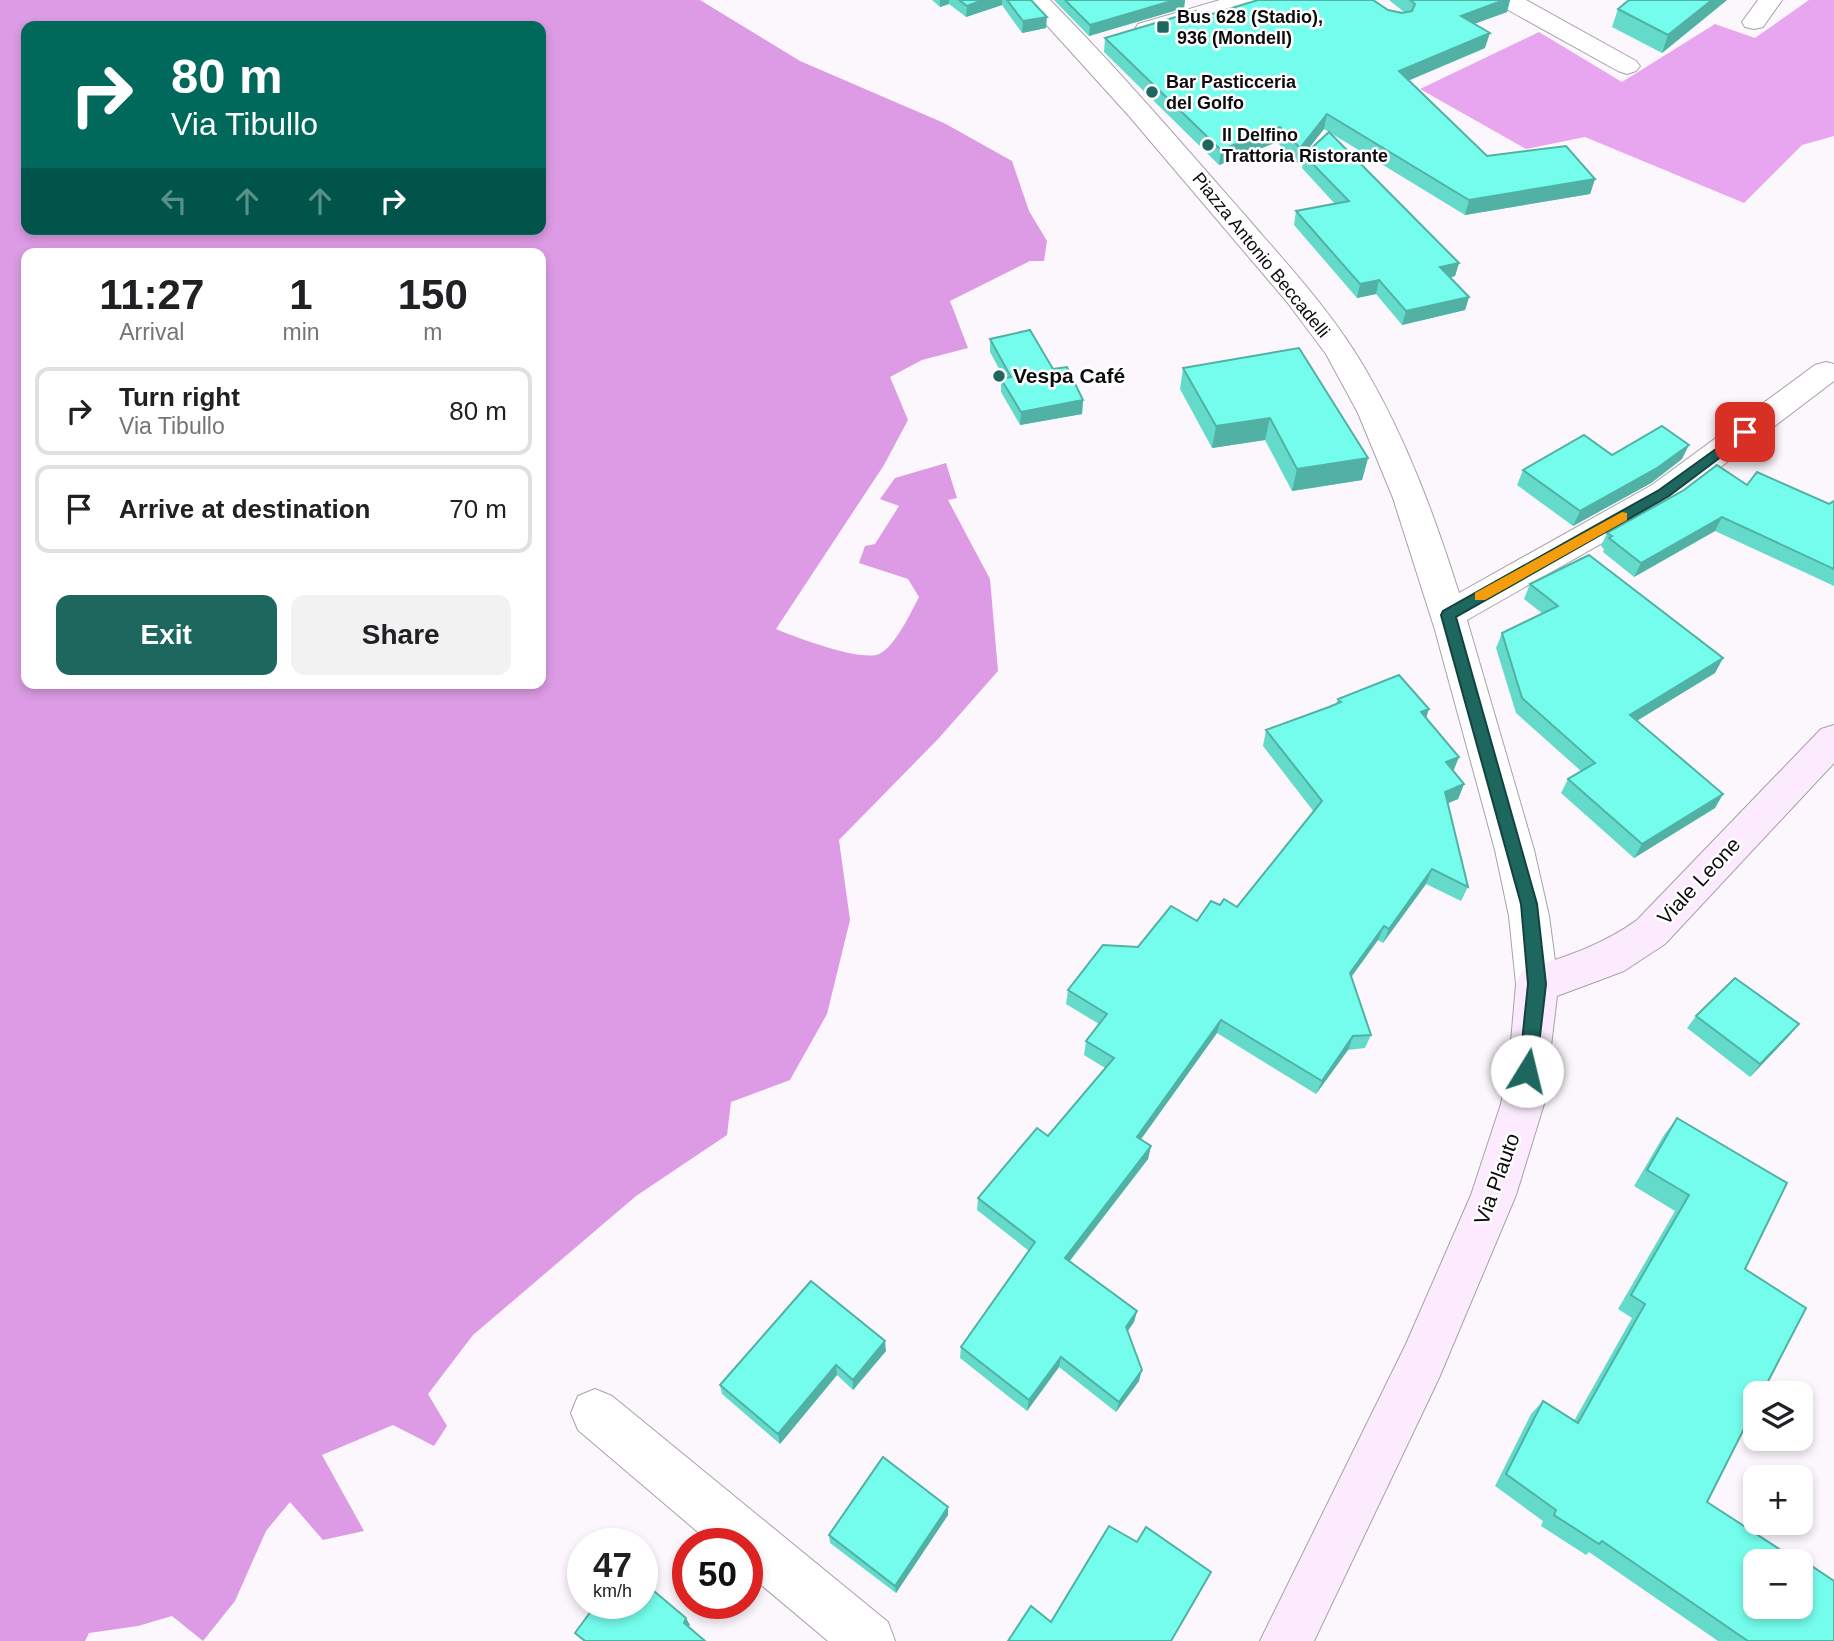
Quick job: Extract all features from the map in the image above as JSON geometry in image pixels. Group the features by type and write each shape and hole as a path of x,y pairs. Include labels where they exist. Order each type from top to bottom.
{"main road":[{"name":"Viale Leone","path":"1537,984 1598,966 1625,952 1651,932 1834,739"},
{"name":"Via Plauto","path":"1286,1641 1389,1433 1490,1202 1519,1121 1532,1046 1537,984"}],"street":[{"name":"Piazza Antonio Beccadelli","path":"1036,0 1105,42 1312,313 1351,370 1391,447 1418,523"},
{"path":"1105,42 1247,0"},
{"path":"1508,0 1627,66"},
{"path":"1754,22 1770,0"},
{"path":"1448,615 1664,493 1826,372"},
{"name":"Via Plauto","path":"1418,523 1448,615 1529,904 1537,984"},
{"path":"595,1413 859,1638"}],"shaded area":[{"path":"0,0 700,0 800,61 944,123 1012,161 1029,211 1047,241 1044,261 1030,261 950,301 968,348 922,360 890,377 908,420 884,465 776,629 828,648 858,655 870,656 885,650 902,628 919,597 908,579 859,563 865,546 875,544 899,506 880,499 895,478 946,463 957,498 948,500 990,579 998,671 939,738 839,840 850,920 827,1014 790,1080 731,1102 727,1135 636,1196 473,1335 428,1394 447,1426 434,1446 393,1425 322,1455 364,1531 323,1540 290,1502 266,1531 235,1601 203,1641 172,1616 138,1626 89,1633 85,1641 0,1641"},
{"path":"1809,0 1834,0 1834,136 1802,145 1744,203 1585,137 1526,149 1420,89 1539,32 1622,82 1715,24 1755,38"}],"building":[{"path":"959,0 983,0 967,6"},
{"path":"1007,0 1031,0 1047,17 1023,21"},
{"path":"1065,0 1175,0 1090,25"},
{"path":"1258,0 1373,0 1388,10 1402,13 1412,11 1415,4 1410,0 1504,0 1461,16 1490,33 1399,71 1487,156 1566,146 1595,179 1469,200 1327,114 1300,148 1280,127 1221,150 1105,38 1196,11 1199,18"},
{"path":"1629,0 1712,0 1668,35 1618,9"},
{"path":"1329,132 1459,263 1440,267 1469,297 1406,311 1379,280 1360,284 1296,211 1349,201 1304,155"},
{"path":"1030,330 1053,369 1067,367 1083,400 1021,412 1001,379 1011,377 990,339"},
{"path":"1299,348 1368,458 1297,469 1270,418 1216,426 1183,368"},
{"path":"1662,426 1689,445 1657,468 1580,511 1523,470 1584,435 1612,455"},
{"path":"1717,465 1747,485 1757,472 1829,504 1834,501 1834,569 1722,517 1641,563 1609,538 1612,536 1607,533 1684,490"},
{"path":"1589,555 1723,658 1630,715 1723,794 1642,844 1568,779 1595,763 1522,698 1502,633 1558,606 1530,584"},
{"path":"1399,675 1429,709 1421,712 1459,757 1446,762 1464,784 1445,792 1468,887 1432,869 1389,929 1384,926 1350,973 1371,1035 1353,1036 1322,1081 1221,1020 1137,1137 1151,1146 1065,1258 1137,1311 1126,1327 1142,1370 1119,1402 1061,1357 1029,1400 961,1347 1035,1242 978,1198 1037,1128 1048,1136 1114,1058 1086,1041 1107,1014 1068,990 1103,945 1138,947 1171,906 1197,921 1211,901 1220,905 1224,899 1237,907 1322,801 1266,730 1329,707 1341,702 1338,699"},
{"path":"1735,978 1799,1024 1760,1064 1696,1016"},
{"path":"1677,1118 1787,1183 1745,1269 1806,1308 1768,1381 1743,1381 1743,1431 1707,1502 1743,1525 1743,1535 1758,1535 1779,1549 1743,1549 1743,1619 1813,1619 1813,1567 1834,1581 1834,1641 1748,1641 1602,1541 1599,1544 1554,1515 1556,1510 1506,1474 1543,1401 1578,1423 1645,1304 1631,1295 1689,1195 1647,1170"},
{"path":"811,1281 885,1341 853,1380 836,1365 778,1434 720,1385"},
{"path":"883,1457 948,1507 895,1586 829,1535"},
{"path":"1109,1526 1137,1542 1146,1527 1211,1572 1171,1641 1008,1641 1031,1606 1051,1622"},
{"path":"658,1594 672,1606 672,1619 686,1619 684,1623 705,1641 585,1641 575,1633 585,1619 658,1619"}],"slow traffic":[{"path":"1480,597 1622,517"}],"place":[{"name":"Bus 628 (Stadio), 936 (Mondell)","path":"1163,27"},
{"name":"Bar Pasticceria del Golfo","path":"1152,92"},
{"name":"Il Delfino Trattoria Ristorante","path":"1208,145"},
{"name":"Vespa Café","path":"999,376"}],"route":[{"path":"1527,1071 1532,1046 1537,984 1529,904 1448,615 1664,493 1745,432"}]}
